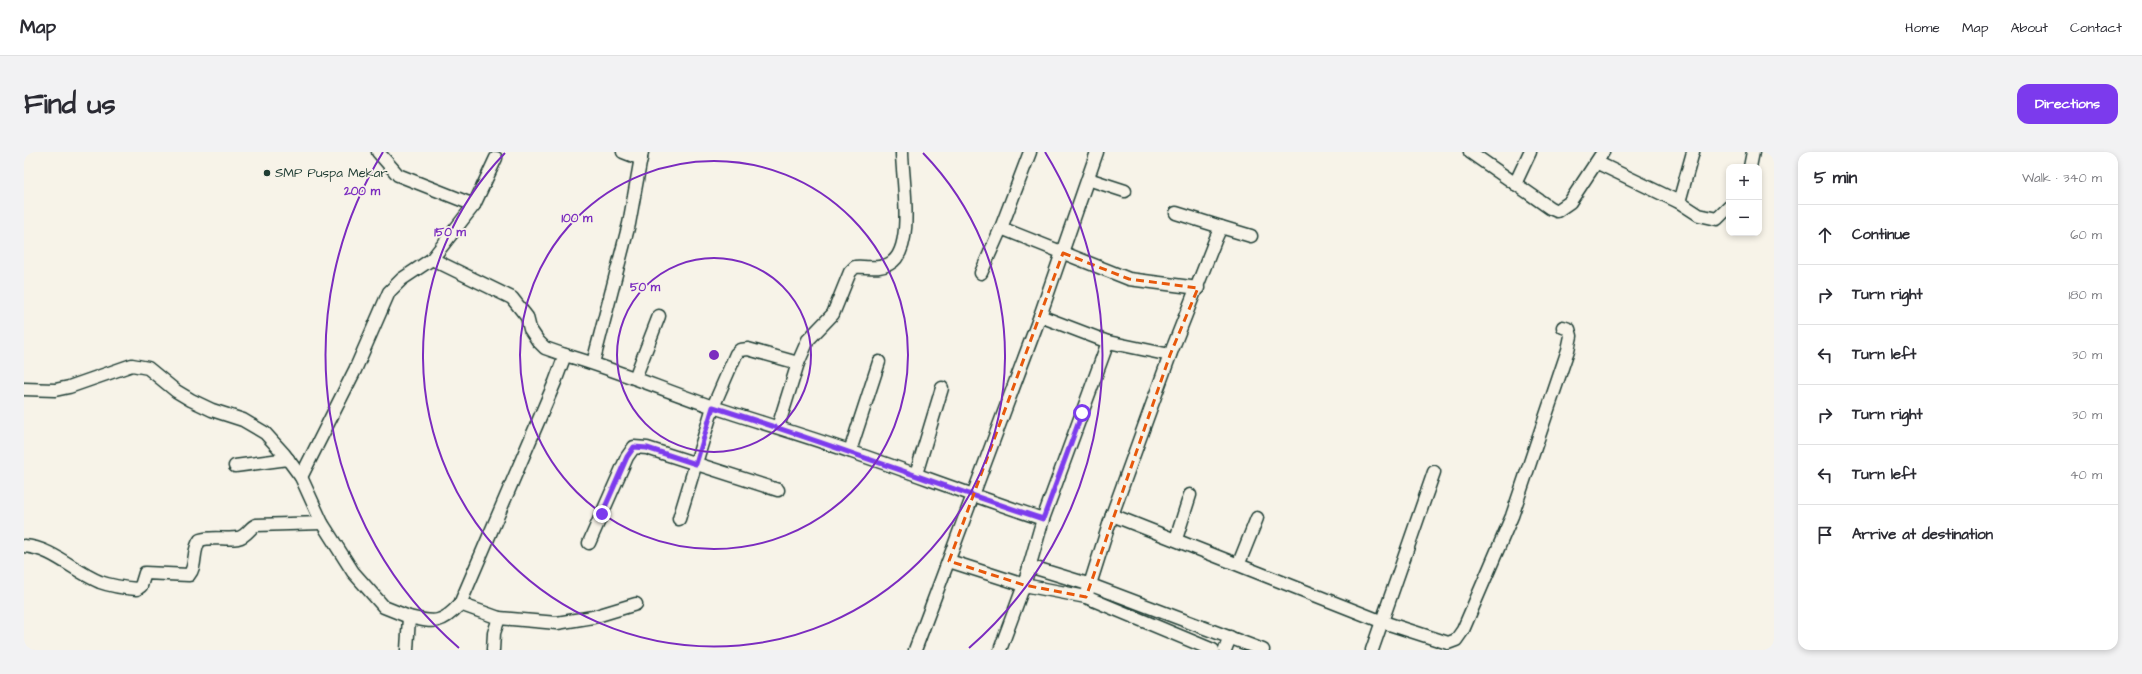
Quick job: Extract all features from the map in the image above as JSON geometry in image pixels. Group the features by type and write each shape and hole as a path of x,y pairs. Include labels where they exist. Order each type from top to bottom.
{"street":[{"path":"378,152 398,175 474,205"},
{"path":"593,363 629,224 641,155 623,152"},
{"path":"778,427 798,363 808,340 833,314 850,272 855,267 880,268 890,264 897,256 901,248 907,210 902,152"},
{"path":"981,273 1001,228 1030,152"},
{"path":"915,650 1040,316 1097,152"},
{"path":"1470,152 1515,184 1557,211 1570,202 1598,163 1603,152"},
{"path":"1515,184 1530,152"},
{"path":"1679,202 1693,152"},
{"path":"1751,164 1753,152"},
{"path":"301,477 355,370 389,292 394,285 432,259 474,205 496,158"},
{"path":"1598,163 1679,202 1699,215 1712,219 1721,218 1726,211"},
{"path":"1088,178 1125,191"},
{"path":"1176,213 1251,236"},
{"path":"1086,597 1112,515 1170,355 1222,227"},
{"path":"1001,228 1129,279 1198,288"},
{"path":"432,259 512,298 527,317 530,329 545,348 593,363 713,407 778,427 916,474 972,496 1043,519"},
{"path":"635,378 659,316"},
{"path":"1040,316 1108,342 1170,355"},
{"path":"1112,515 1240,563 1383,622 1448,643 1456,640 1463,630 1512,516 1568,350 1571,336 1569,329 1563,327"},
{"path":"1000,650 1024,585 1043,519 1108,342"},
{"path":"679,519 713,407 740,350 748,349 798,363"},
{"path":"24,389 55,390 69,387 132,365 140,365 148,368 176,391 191,400 212,410 243,420 265,433 288,459 301,477 322,523 353,572 384,607 409,617 425,621 443,620 460,604 565,355"},
{"path":"850,452 879,362"},
{"path":"916,474 942,388"},
{"path":"589,543 627,457 634,447 647,448 778,490"},
{"path":"235,466 288,459"},
{"path":"1372,650 1434,472"},
{"path":"1176,539 1190,495"},
{"path":"1240,563 1257,518"},
{"path":"24,546 33,546 47,552 100,582 136,589 141,586 145,573 189,575 192,572 196,549 200,540 239,538 247,533 250,528 256,525 322,523"},
{"path":"949,561 1024,585 1086,597 1213,650"},
{"path":"1029,566 1091,585 1263,650"},
{"path":"460,604 498,618 557,623 593,617 636,604"},
{"path":"407,650 409,617"},
{"path":"493,650 494,633 498,618"},
{"path":"1225,650 1230,638"}],"highlighted area":[{"path":"1063,253 1129,279 1198,288 1170,355 1086,597 1024,585 949,561"}],"place":[{"name":"SMP Puspa Mekar","path":"267,173"}],"route":[{"path":"602,514 627,457 634,447 647,448 696,464 713,407 778,427 916,474 972,496 1043,519 1082,413"}]}
